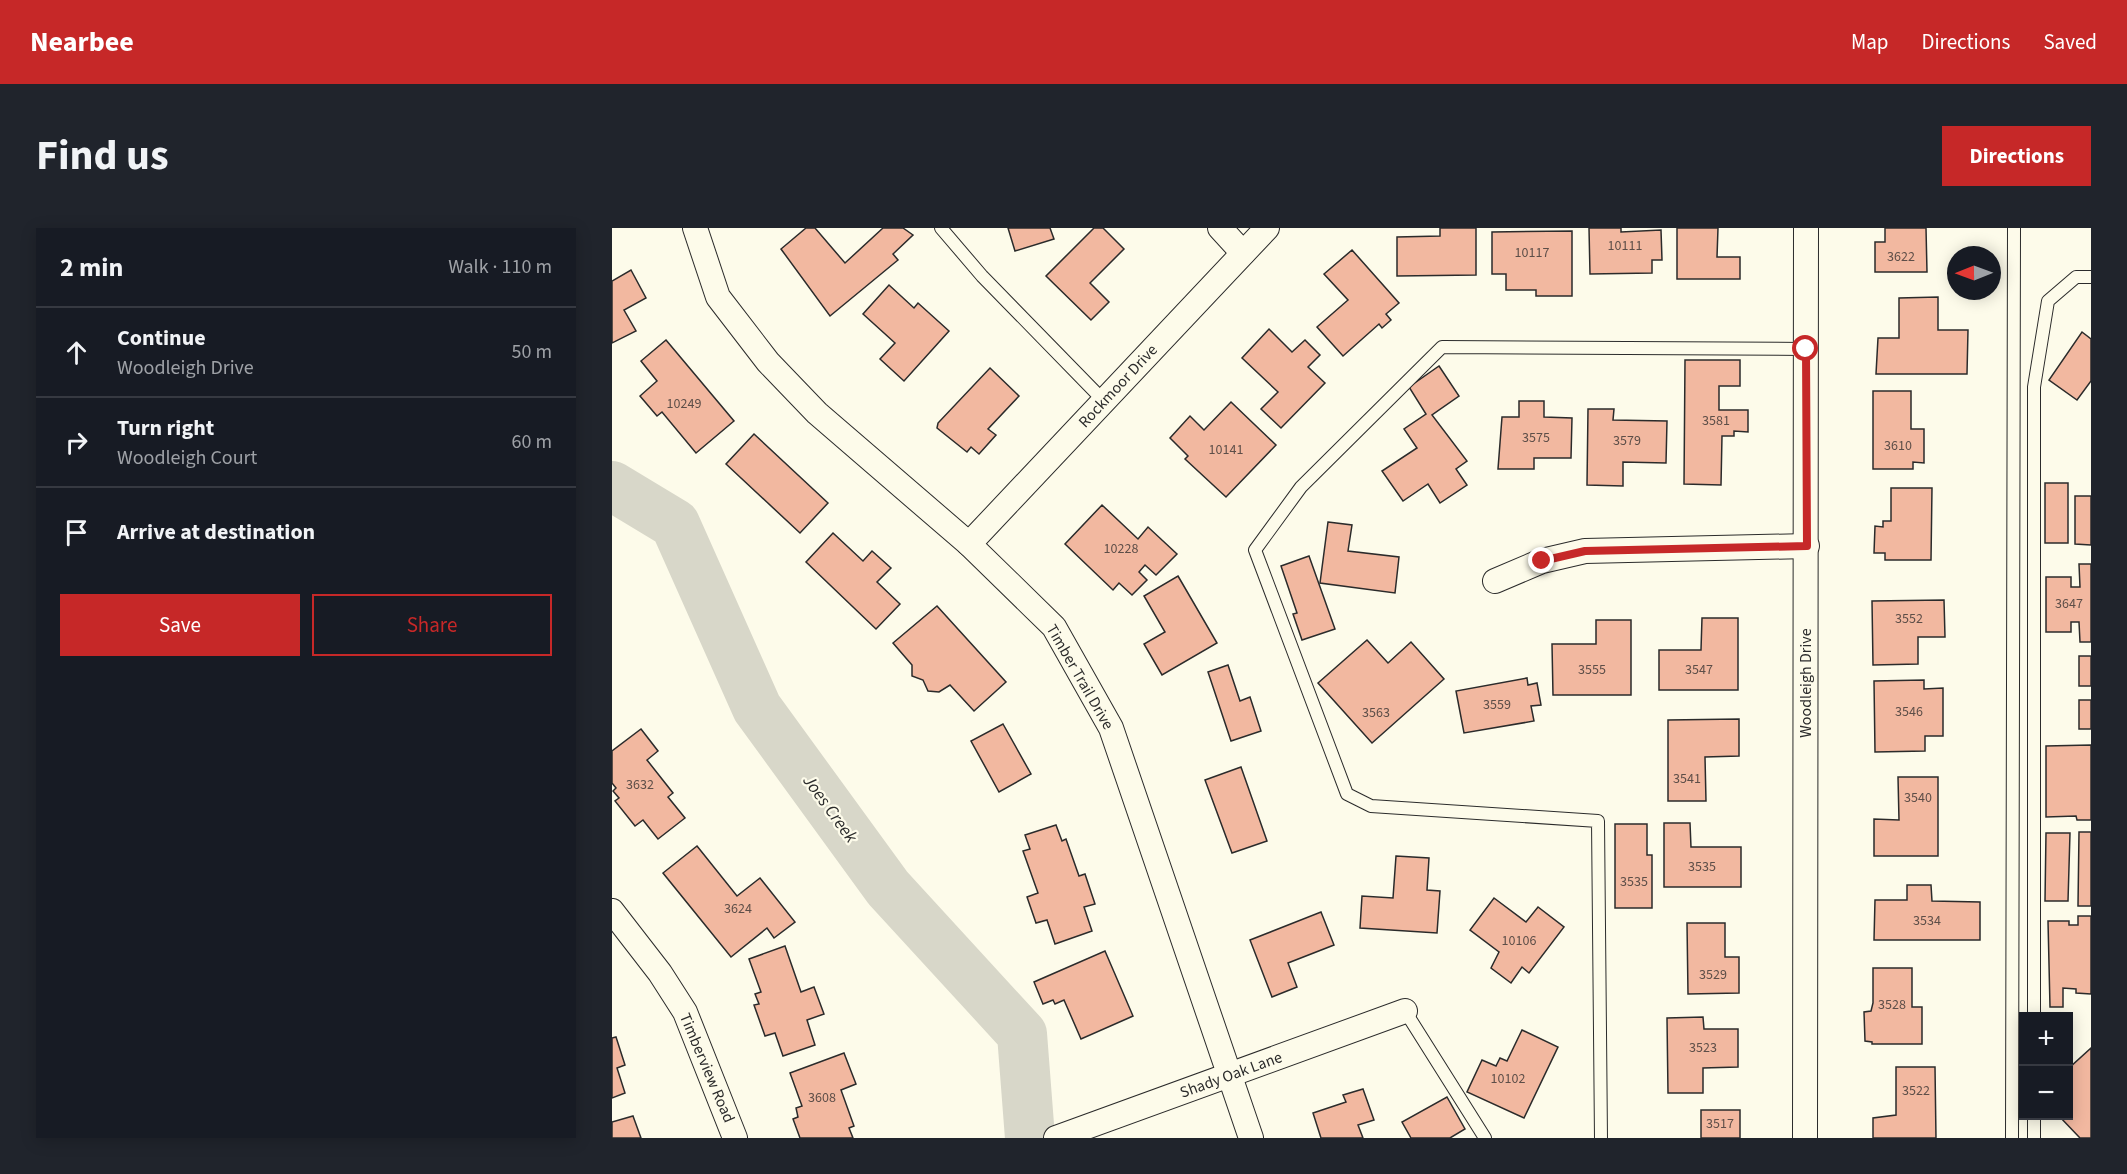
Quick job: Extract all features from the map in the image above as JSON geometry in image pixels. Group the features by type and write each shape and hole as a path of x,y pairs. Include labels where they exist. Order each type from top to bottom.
{"street":[{"name":"Timber Trail Drive","path":"695,228 718,297 768,362 817,412 969,544 1054,627 1111,728 1251,1138"},
{"path":"1220,228 1243,253"},
{"name":"Rockmoor Drive","path":"969,544 1267,228"},
{"name":"Woodleigh Drive","path":"1805,1138 1806,228"},
{"path":"1495,581 1542,561 1585,551 1807,546"},
{"name":"Timberview Road","path":"612,911 660,973 685,1012 735,1138"},
{"name":"Shady Oak Lane","path":"1062,1136 1405,1011"}],"lane":[{"path":"941,228 982,276 1104,401"},
{"path":"2012,1138 2014,228"},
{"path":"2034,1012 2034,387 2048,301 2076,277 2091,277"},
{"path":"1601,1138 1598,821 1371,807 1347,794 1255,550 1301,487 1442,347 1806,349"},
{"path":"1405,1011 1485,1138"},
{"path":"2034,1120 2034,1138"}],"building":[{"path":"806,228 815,228 845,263 883,228 903,228 913,235 893,254 898,260 830,316 781,249"},
{"path":"1008,228 1050,228 1054,239 1015,251"},
{"path":"1094,228 1103,228 1124,249 1090,283 1109,302 1091,320 1046,276"},
{"path":"1440,228 1476,228 1476,275 1397,276 1397,237 1440,236"},
{"path":"1589,228 1621,228 1621,232 1661,230 1662,260 1652,260 1652,273 1590,274"},
{"path":"1677,228 1718,228 1717,257 1740,257 1740,279 1677,279"},
{"path":"1885,228 1926,228 1927,272 1875,272 1875,242 1885,242"},
{"path":"1572,231 1572,296 1536,296 1536,290 1506,290 1506,274 1492,274 1492,232"},
{"path":"1352,250 1399,303 1386,314 1391,320 1382,328 1379,324 1343,356 1317,327 1348,300 1324,274"},
{"path":"631,270 646,298 624,310 636,331 612,343 612,281"},
{"path":"889,285 914,308 918,303 949,331 904,381 880,359 895,343 863,314"},
{"path":"1938,297 1938,330 1968,330 1967,374 1876,374 1878,338 1899,338 1899,298"},
{"path":"1269,329 1292,352 1305,340 1320,355 1308,367 1325,383 1281,428 1261,409 1278,392 1242,358"},
{"path":"2082,332 2091,339 2091,381 2077,400 2049,380"},
{"path":"666,340 734,421 696,453 662,412 657,416 640,396 657,381 641,361"},
{"path":"1685,360 1740,360 1740,386 1719,386 1719,410 1748,410 1748,432 1734,431 1734,436 1722,436 1721,485 1684,484"},
{"path":"1439,366 1459,396 1432,415 1467,461 1456,469 1467,485 1440,503 1428,484 1403,501 1382,471 1417,448 1404,429 1426,414 1409,387"},
{"path":"990,368 1019,396 988,429 996,435 979,454 971,447 967,452 937,428 938,423"},
{"path":"1873,391 1911,391 1911,429 1924,429 1924,463 1913,462 1913,469 1873,469"},
{"path":"1519,401 1544,401 1544,417 1572,418 1571,458 1534,458 1534,469 1498,469 1502,417 1519,417"},
{"path":"1231,402 1276,445 1226,497 1185,459 1188,456 1170,438 1190,416 1204,430"},
{"path":"1588,409 1614,409 1613,420 1667,421 1666,463 1623,462 1623,486 1587,485"},
{"path":"754,434 828,503 800,533 726,464"},
{"path":"2045,483 2068,483 2068,543 2045,543"},
{"path":"1891,488 1932,488 1931,560 1885,560 1885,553 1874,553 1875,526 1883,527 1883,521 1891,521"},
{"path":"2075,496 2091,496 2091,545 2075,544"},
{"path":"1102,505 1138,539 1148,527 1177,554 1156,575 1145,565 1139,572 1147,580 1132,595 1119,583 1113,590 1065,544"},
{"path":"1328,522 1352,525 1348,551 1399,557 1395,593 1320,583"},
{"path":"833,533 863,561 872,551 891,568 877,582 900,604 876,629 806,562"},
{"path":"1309,556 1335,629 1302,640 1293,614 1297,613 1281,566"},
{"path":"2079,564 2091,564 2091,642 2080,642 2079,622 2071,622 2071,632 2046,632 2046,577 2071,577 2071,587 2080,587"},
{"path":"1178,576 1217,643 1162,675 1144,644 1165,632 1144,596"},
{"path":"1944,600 1945,637 1918,637 1918,664 1873,665 1872,601"},
{"path":"937,606 1006,682 974,711 950,685 939,692 928,691 923,680 912,676 912,665 893,643"},
{"path":"1702,618 1738,618 1738,690 1659,690 1659,650 1701,650"},
{"path":"1596,620 1631,620 1631,695 1553,695 1552,644 1596,644"},
{"path":"1367,640 1388,663 1411,642 1444,679 1372,743 1318,683"},
{"path":"2079,656 2091,656 2091,686 2079,686"},
{"path":"1228,665 1240,701 1250,697 1261,731 1231,741 1208,672"},
{"path":"1527,678 1528,685 1537,683 1541,705 1531,706 1534,721 1464,733 1456,691"},
{"path":"1924,680 1924,689 1943,688 1943,736 1925,736 1925,751 1875,752 1874,681"},
{"path":"2079,700 2091,700 2091,729 2079,729"},
{"path":"1739,719 1739,756 1705,757 1706,801 1668,801 1668,720"},
{"path":"1003,724 1031,774 999,792 971,741"},
{"path":"641,729 658,751 647,760 673,793 668,797 685,818 658,839 643,820 635,826 615,801 619,798 613,791 616,788 612,783 612,751"},
{"path":"2091,745 2091,820 2077,820 2076,816 2046,817 2046,746"},
{"path":"1241,767 1267,841 1232,853 1205,780"},
{"path":"1898,777 1938,777 1938,856 1874,856 1874,819 1899,820"},
{"path":"1664,823 1690,823 1691,847 1741,847 1741,887 1664,887"},
{"path":"1615,824 1647,824 1647,855 1652,855 1652,908 1615,908"},
{"path":"1056,825 1062,841 1066,839 1079,876 1085,874 1095,904 1084,907 1092,931 1055,944 1047,920 1036,923 1027,897 1038,893 1023,851 1030,849 1025,835"},
{"path":"2079,832 2091,832 2091,906 2078,906"},
{"path":"2046,833 2070,833 2068,901 2045,901"},
{"path":"697,846 737,896 760,878 795,922 774,938 767,928 731,957 663,873"},
{"path":"1396,856 1429,858 1427,890 1440,891 1437,933 1360,928 1362,896 1393,898"},
{"path":"1907,885 1931,885 1932,901 1980,902 1980,940 1874,940 1875,900 1907,900"},
{"path":"1494,898 1526,922 1538,907 1564,927 1529,973 1522,967 1511,983 1491,968 1499,952 1470,930"},
{"path":"1321,912 1334,945 1288,963 1297,987 1272,997 1250,940"},
{"path":"2078,916 2091,916 2091,994 2076,993 2076,989 2063,988 2063,1007 2050,1007 2048,921 2069,921 2069,925 2078,925"},
{"path":"1687,923 1725,923 1725,957 1739,957 1739,993 1688,994"},
{"path":"785,946 801,992 814,987 824,1014 807,1020 815,1045 783,1056 775,1033 765,1036 754,1005 759,1004 755,994 761,992 749,959"},
{"path":"1105,951 1133,1016 1081,1039 1064,1000 1055,1004 1053,1000 1043,1004 1034,982"},
{"path":"1873,968 1912,968 1912,1007 1922,1007 1922,1044 1872,1044 1872,1042 1865,1041 1864,1012 1871,1011 1873,1003"},
{"path":"1703,1017 1704,1029 1738,1029 1738,1067 1703,1068 1703,1093 1668,1093 1667,1018"},
{"path":"1522,1030 1558,1047 1524,1118 1467,1092 1482,1060 1496,1066 1500,1058 1507,1061"},
{"path":"616,1037 625,1065 617,1068 625,1093 612,1098 612,1038"},
{"path":"2091,1048 2091,1138 2080,1138 2063,1120 2073,1120 2073,1064"},
{"path":"844,1053 856,1084 841,1090 854,1126 849,1128 853,1138 800,1138 793,1119 798,1117 796,1108 802,1106 790,1073"},
{"path":"1896,1067 1935,1067 1936,1138 1873,1138 1873,1118 1896,1115"},
{"path":"1363,1089 1374,1120 1358,1125 1363,1138 1321,1138 1313,1113 1346,1102 1343,1095"},
{"path":"1447,1097 1465,1129 1450,1138 1411,1138 1402,1122"},
{"path":"1701,1110 1740,1110 1740,1138 1701,1138"},
{"path":"633,1116 641,1138 612,1138 612,1122"}],"waterway":[{"name":"Joes Creek","path":"612,486 675,524 757,708 888,888 1022,1034 1030,1138"}],"route":[{"path":"1542,561 1585,551 1807,546 1806,349"}]}
